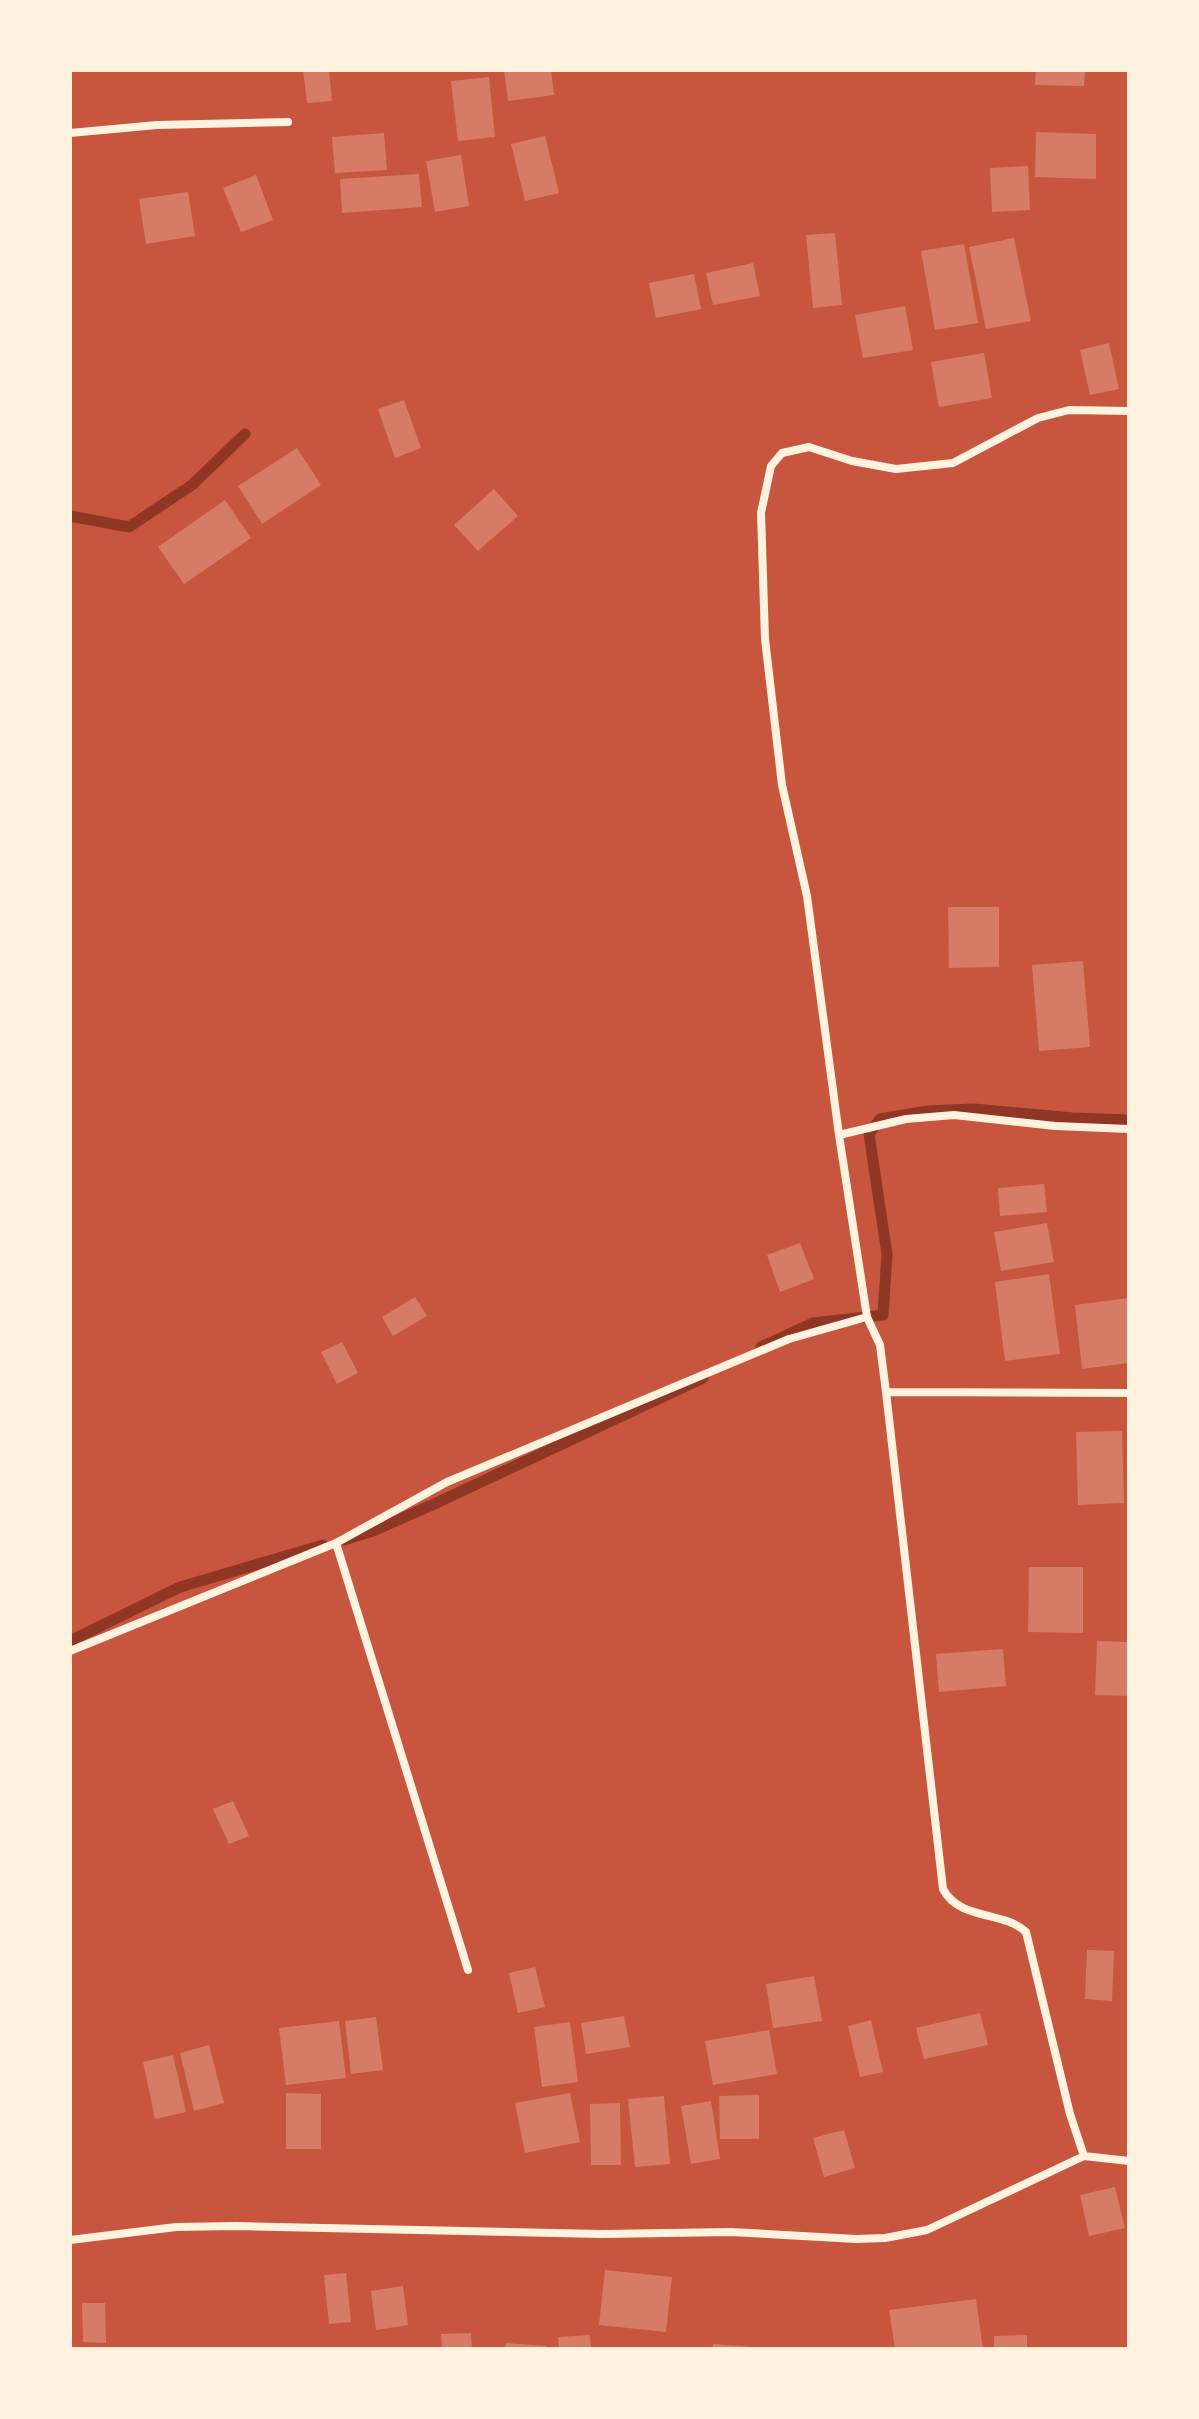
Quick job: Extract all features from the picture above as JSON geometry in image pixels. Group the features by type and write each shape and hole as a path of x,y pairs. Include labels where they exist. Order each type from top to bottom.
{"street":[{"path":"70,133 157,125 288,122"},
{"path":"1084,2156 1070,2114 1026,1932 1015,1924 958,1907 943,1889 880,1345 867,1317 807,896 782,785 765,639 761,513 771,466 782,453 809,447 852,461 896,469 953,463 1038,418 1069,410 1129,411"},
{"path":"839,1135 906,1119 954,1115 1055,1126 1129,1129"},
{"path":"70,1651 336,1543 447,1482 789,1339 867,1317"},
{"path":"886,1392 1129,1393"},
{"path":"336,1543 468,1970"},
{"path":"70,2240 176,2227 236,2226 602,2234 731,2232 885,2238 927,2230 1084,2156 1129,2161"}],"building":[{"path":"303,70 329,70 332,101 307,103"},
{"path":"504,70 551,70 554,95 508,101"},
{"path":"1036,70 1085,70 1084,86 1035,85"},
{"path":"489,77 495,137 458,141 451,81"},
{"path":"1036,132 1096,134 1096,179 1035,177"},
{"path":"384,133 387,170 335,173 332,137"},
{"path":"545,136 559,193 525,201 511,144"},
{"path":"461,155 469,206 435,212 426,161"},
{"path":"1028,166 1030,210 992,212 990,168"},
{"path":"419,174 422,207 342,213 340,179"},
{"path":"256,175 273,220 241,232 223,188"},
{"path":"188,192 195,236 146,244 139,199"},
{"path":"835,233 842,305 813,308 806,235"},
{"path":"1014,238 1031,321 986,329 969,247"},
{"path":"964,244 978,323 935,330 921,251"},
{"path":"753,263 760,296 713,305 706,273"},
{"path":"694,274 701,309 656,318 649,283"},
{"path":"905,306 913,350 863,358 855,315"},
{"path":"1109,343 1119,389 1090,395 1080,350"},
{"path":"984,353 992,398 939,407 931,362"},
{"path":"404,400 421,448 395,458 378,409"},
{"path":"297,448 321,485 262,524 238,486"},
{"path":"494,489 518,516 478,551 454,525"},
{"path":"225,500 251,538 184,584 158,547"},
{"path":"948,907 999,907 999,967 949,968"},
{"path":"1083,961 1090,1047 1039,1051 1032,965"},
{"path":"1044,1184 1047,1212 1000,1216 998,1188"},
{"path":"1047,1223 1054,1262 1001,1271 994,1232"},
{"path":"800,1243 814,1279 780,1292 767,1255"},
{"path":"1049,1274 1060,1354 1005,1361 995,1282"},
{"path":"415,1297 427,1316 393,1336 382,1317"},
{"path":"1129,1298 1129,1363 1082,1369 1075,1305"},
{"path":"342,1342 358,1373 337,1384 321,1352"},
{"path":"1122,1431 1124,1503 1078,1505 1076,1432"},
{"path":"1029,1567 1083,1567 1083,1633 1028,1632"},
{"path":"1097,1641 1129,1642 1129,1696 1095,1695"},
{"path":"1003,1649 1006,1686 939,1692 936,1654"},
{"path":"233,1801 249,1836 229,1844 213,1809"},
{"path":"1087,1950 1114,1951 1112,2001 1085,1999"},
{"path":"535,1967 545,2007 518,2013 509,1973"},
{"path":"814,1976 822,2021 773,2028 766,1984"},
{"path":"980,2013 988,2045 924,2059 916,2028"},
{"path":"624,2016 630,2047 586,2054 581,2023"},
{"path":"376,2017 383,2070 351,2074 345,2021"},
{"path":"871,2020 883,2072 860,2077 848,2026"},
{"path":"339,2021 346,2078 286,2085 279,2028"},
{"path":"570,2022 578,2082 542,2087 534,2027"},
{"path":"769,2030 777,2074 713,2085 705,2041"},
{"path":"209,2045 224,2103 194,2111 180,2053"},
{"path":"173,2055 186,2112 155,2119 143,2062"},
{"path":"286,2093 321,2094 321,2149 286,2149"},
{"path":"570,2093 580,2142 525,2153 515,2103"},
{"path":"759,2095 759,2139 720,2139 719,2096"},
{"path":"664,2096 670,2164 635,2167 628,2099"},
{"path":"711,2101 720,2159 691,2164 681,2106"},
{"path":"620,2103 621,2165 591,2165 590,2104"},
{"path":"844,2130 855,2168 824,2177 813,2138"},
{"path":"1115,2187 1125,2228 1089,2236 1080,2195"},
{"path":"605,2270 672,2277 666,2332 599,2325"},
{"path":"346,2273 351,2322 329,2324 324,2275"},
{"path":"403,2286 408,2325 376,2330 371,2291"},
{"path":"976,2299 983,2349 895,2349 889,2310"},
{"path":"82,2303 105,2303 106,2343 83,2342"},
{"path":"471,2333 472,2349 442,2349 441,2334"},
{"path":"590,2335 591,2349 559,2349 558,2337"},
{"path":"1027,2335 1027,2349 994,2349 994,2336"},
{"path":"506,2343 547,2346 547,2349 505,2349"},
{"path":"713,2344 753,2347 753,2349 712,2349"}],"waterway":[{"path":"70,516 129,527 192,485 245,434"},
{"path":"761,1347 813,1323 883,1315 887,1254 869,1134 880,1119 928,1111 974,1109 1129,1120"},
{"path":"344,1540 432,1505 703,1378"},
{"path":"70,1641 180,1587 323,1545"}]}
